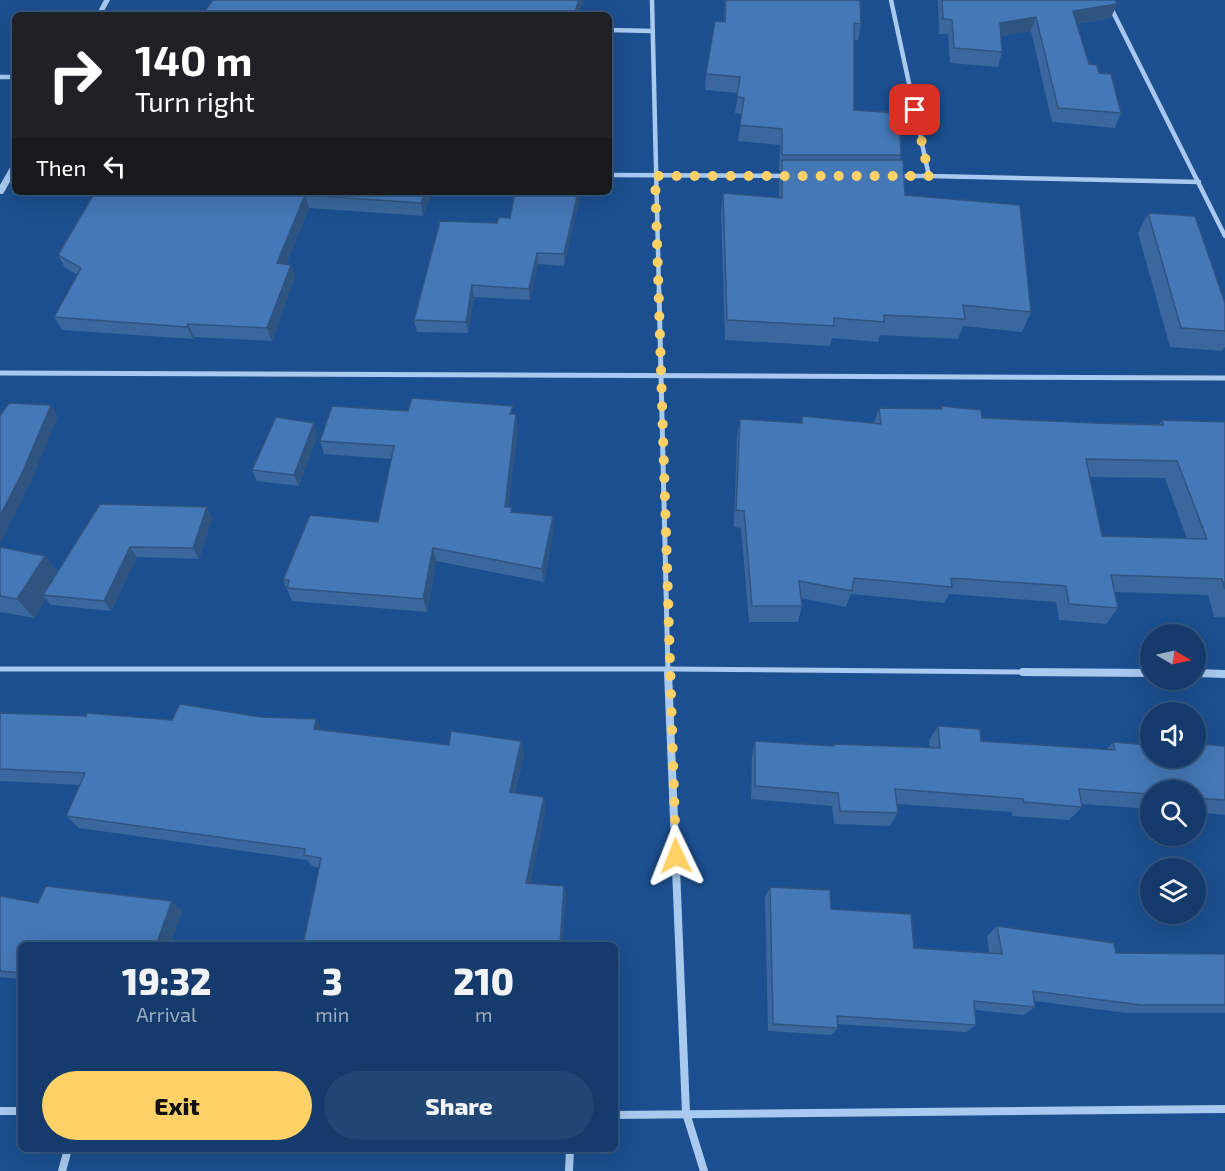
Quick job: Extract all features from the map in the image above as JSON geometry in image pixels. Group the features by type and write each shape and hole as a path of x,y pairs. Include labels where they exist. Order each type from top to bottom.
{"street":[{"path":"652,0 668,669 687,1113 704,1171"},
{"path":"891,0 929,176"},
{"path":"1107,0 1225,236"},
{"path":"612,30 652,31"},
{"path":"0,192 12,172"},
{"path":"612,175 798,176"},
{"path":"894,176 1199,182"},
{"path":"0,373 1225,378"},
{"path":"0,669 668,669 1140,673"},
{"path":"1206,673 1225,674"},
{"path":"618,1115 1225,1109"},
{"path":"0,1111 18,1111"},
{"path":"62,1171 67,1152"},
{"path":"569,1171 570,1152"}],"building":[{"path":"213,0 579,0 575,12 204,12"},
{"path":"726,0 860,0 861,24 854,23 854,110 899,113 901,155 782,155 782,129 740,125 744,98 737,97 740,77 706,74 715,21 725,22"},
{"path":"942,0 1115,0 1117,4 1073,11 1089,64 1097,65 1099,73 1111,74 1121,113 1058,108 1036,17 1000,23 1002,52 954,48 952,20 943,19"},
{"path":"782,160 903,160 905,195 1020,205 1031,312 963,305 965,319 884,315 884,322 834,318 834,326 727,320 723,193 782,198"},
{"path":"93,195 305,195 277,263 291,265 267,328 188,324 187,327 54,317 81,268 58,255"},
{"path":"305,195 424,195 421,203"},
{"path":"514,195 577,195 564,254 537,253 529,289 472,285 466,322 414,320 440,221 497,223 499,217 510,218"},
{"path":"1148,213 1195,216 1225,303 1225,331 1181,328"},
{"path":"412,398 513,406 510,414 516,414 505,507 512,507 511,512 553,516 542,569 433,548 423,599 287,588 289,580 283,580 310,515 378,522 394,446 320,441 332,406 408,411"},
{"path":"9,403 51,405 23,471 0,516 0,416"},
{"path":"941,406 981,410 982,418 1163,425 1162,420 1225,422 1225,589 1222,579 1111,575 1118,608 1069,604 1066,586 951,578 952,587 854,578 852,591 799,581 802,606 752,606 744,511 736,510 740,419 802,423 802,416 881,424 879,408 942,409","holes":["1086,459 1177,461 1207,539 1102,536"]},
{"path":"276,417 314,423 294,475 252,470"},
{"path":"100,504 207,507 193,548 130,547 104,601 43,595"},
{"path":"0,547 45,556 17,599 0,596"},
{"path":"180,704 261,717 316,719 314,729 449,745 451,731 521,741 510,792 544,797 526,883 564,886 560,942 304,942 321,858 304,855 305,849 66,816 85,773 0,769 0,713 86,716 87,713 172,720"},
{"path":"938,726 980,729 981,741 1115,750 1113,742 1140,744 1140,768 1206,768 1206,745 1225,746 1225,800 1206,799 1206,780 1140,780 1140,793 1079,789 1082,807 1024,802 1023,799 895,789 898,813 840,811 838,793 755,786 755,741 834,746 834,744 940,748"},
{"path":"46,886 172,901 157,942 18,942 18,973 0,971 0,896 38,903"},
{"path":"770,887 830,890 831,909 911,914 914,948 1002,954 997,926 1114,943 1116,953 1225,954 1225,1005 1141,1005 1033,991 1035,1007 974,1001 976,1025 837,1016 838,1028 773,1024"}],"route":[{"path":"676,856 668,669 655,176 929,176 915,110"}]}
